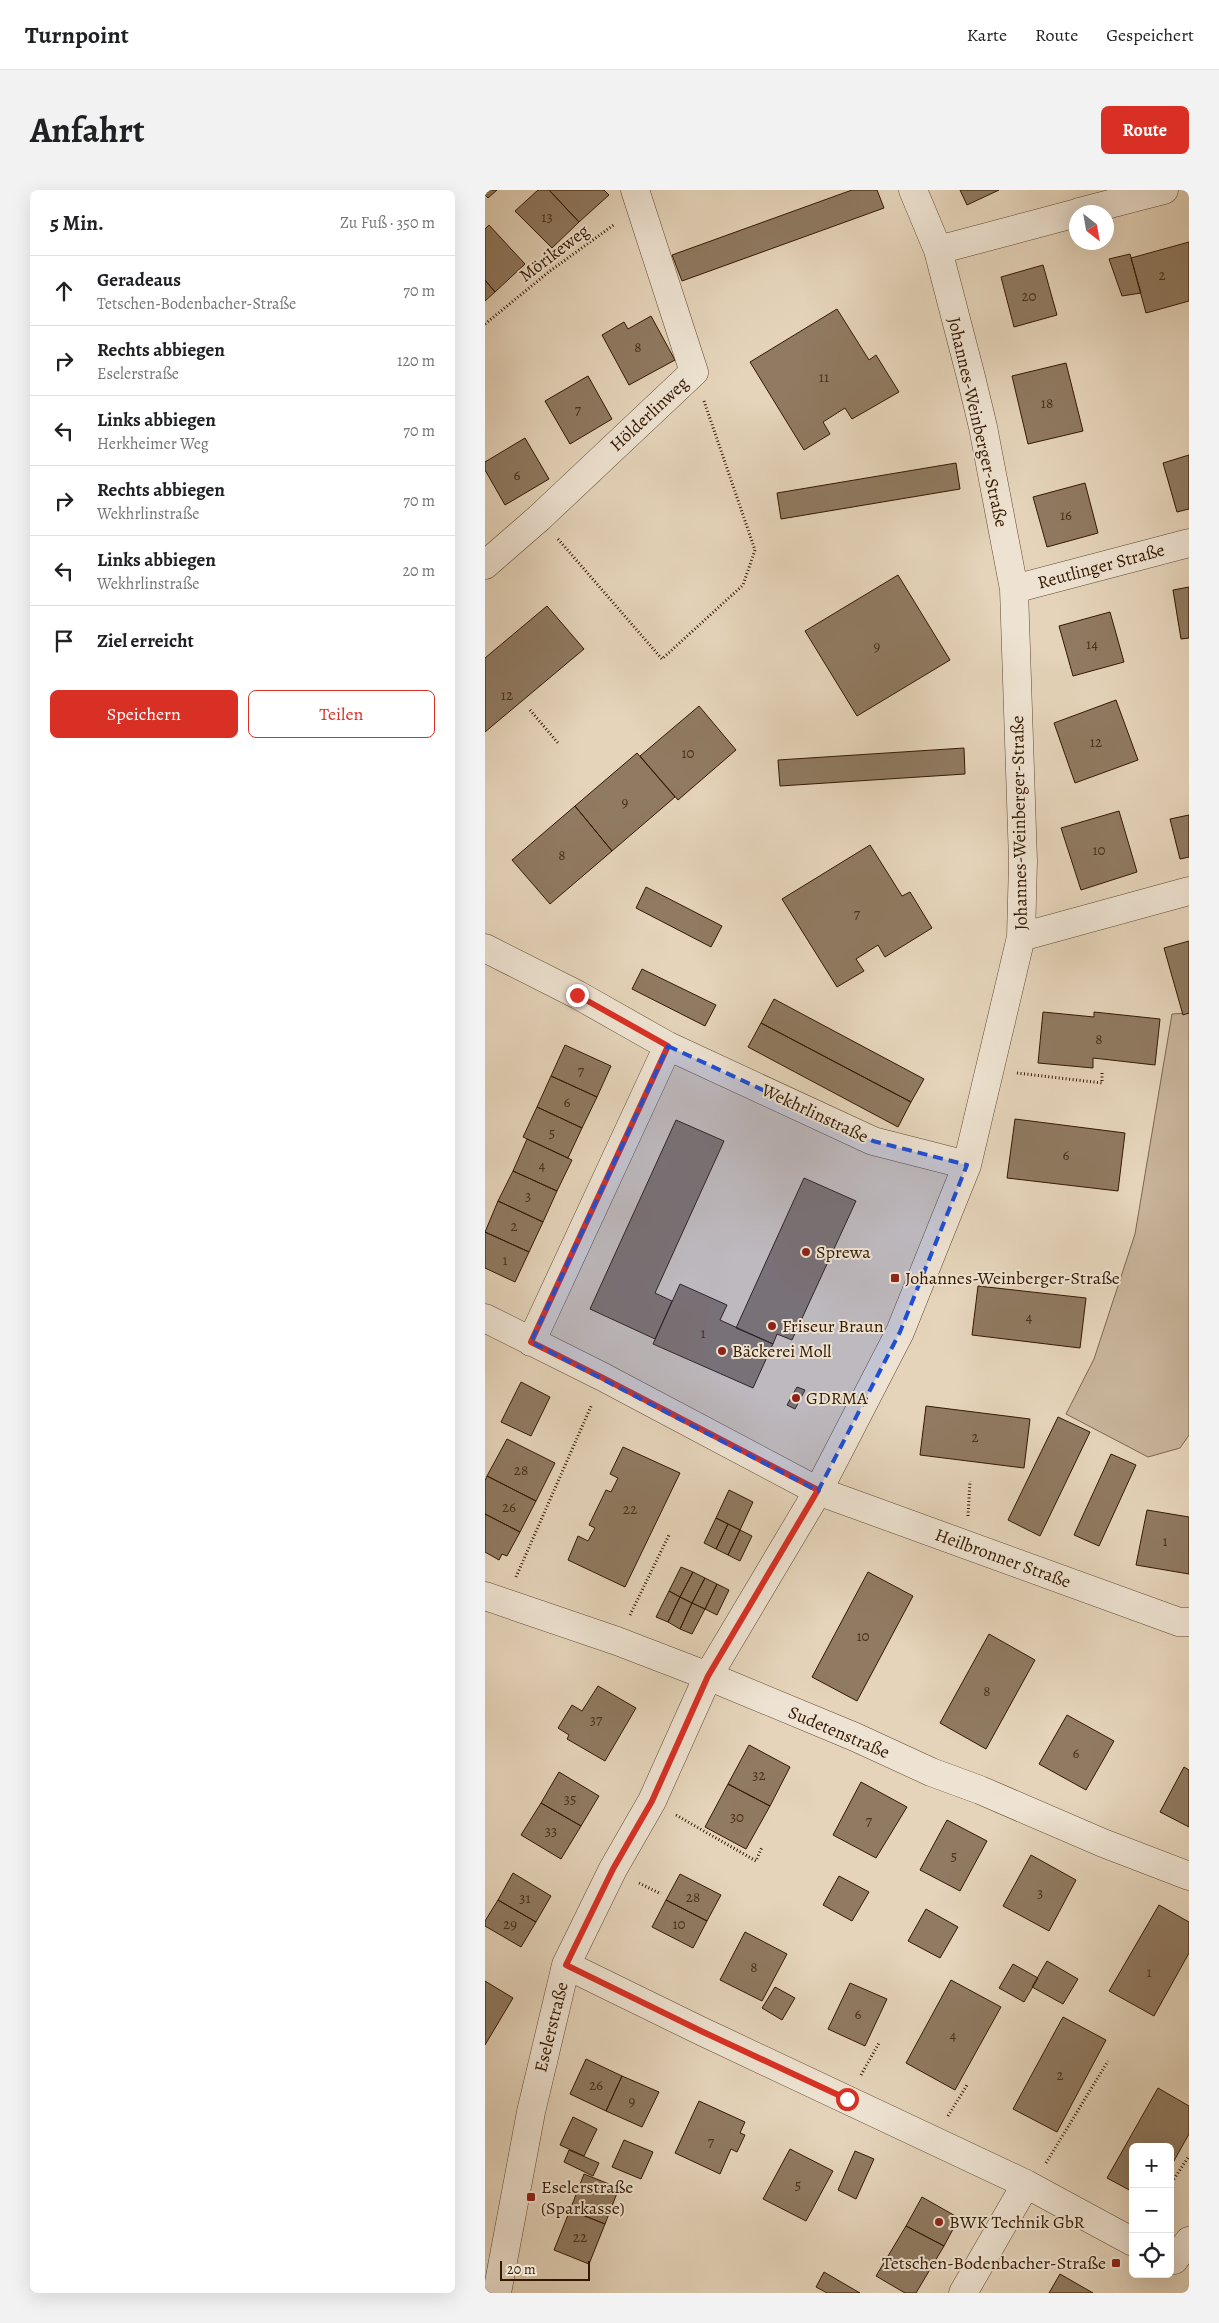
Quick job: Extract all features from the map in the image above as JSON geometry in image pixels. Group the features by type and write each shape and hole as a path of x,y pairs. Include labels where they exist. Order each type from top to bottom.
{"street":[{"name":"Johannes-Weinberger-Straße","path":"818,1490 900,1332 967,1165 1021,937 1023,861 1014,589 983,427 938,250 913,190"},
{"path":"1108,205 1164,190"},
{"name":"Hölderlinweg","path":"485,565 539,518 694,372 638,198"},
{"path":"938,250 1069,215"},
{"name":"Reutlinger Straße","path":"1014,589 1189,543"},
{"path":"1021,937 1189,891"},
{"name":"Wekhrlinstraße","path":"485,948 577,995 668,1046 873,1140 967,1165"},
{"path":"531,1342 668,1046"},
{"name":"Heilbronner Straße","path":"485,1318 818,1490 1179,1622 1189,1622"},
{"name":"Eselerstraße","path":"497,2293 531,2112 566,1965 613,1869 652,1801 708,1676 818,1490"},
{"name":"Sudetenstraße","path":"495,1599 617,1641 708,1676 855,1737 931,1772 980,1790 1103,1844 1189,1876"},
{"path":"566,1965 1028,2186 1129,2240"},
{"path":"963,2293 1028,2186"}],"path":[{"name":"Mörikeweg","path":"485,324 638,198"},
{"path":"539,518 662,659 743,585 755,550 694,372"},
{"path":"530,710 558,743"},
{"path":"989,1070 1102,1083 1102,1073"},
{"path":"495,1599 603,1378"},
{"path":"617,1641 669,1535"},
{"path":"652,1801 756,1861 762,1847"},
{"path":"847,2099 879,2043"},
{"path":"1028,2186 1108,2061"},
{"path":"933,2140 967,2085"},
{"path":"1174,2179 1189,2156"}],"highlighted area":[{"path":"668,1046 873,1141 967,1165 900,1332 818,1491 531,1342"}],"shaded area":[{"path":"1189,1013 1189,1435 1180,1448 1148,1457 1066,1414 1094,1359 1135,1234 1172,1014"}],"building":[{"path":"485,190 497,190 488,198 485,195"},
{"path":"538,190 549,190 579,222 552,248 515,211"},
{"path":"549,190 604,190 609,195 579,222"},
{"path":"852,190 877,190 884,208 682,281 672,255"},
{"path":"960,190 999,190 967,205"},
{"path":"489,225 525,264 495,292 485,280 485,229"},
{"path":"1189,242 1189,301 1146,313 1131,258"},
{"path":"1130,254 1141,293 1122,296 1109,259"},
{"path":"1043,265 1057,315 1014,327 1001,277"},
{"path":"485,280 495,292 485,301"},
{"path":"837,309 869,360 876,355 899,392 852,419 845,408 823,422 830,434 804,450 750,362"},
{"path":"651,316 675,360 629,385 602,335 624,322 628,329"},
{"path":"1066,363 1083,431 1028,444 1012,376"},
{"path":"588,376 612,419 570,444 545,401"},
{"path":"525,438 549,479 505,505 485,470 485,462"},
{"path":"1189,455 1189,509 1177,512 1163,463"},
{"path":"956,463 960,489 781,519 777,493"},
{"path":"1085,483 1098,533 1047,547 1033,497"},
{"path":"898,575 950,660 857,716 805,631"},
{"path":"1189,587 1189,638 1181,639 1173,590"},
{"path":"547,606 584,649 485,732 485,658"},
{"path":"1110,612 1124,662 1073,676 1059,626"},
{"path":"1116,700 1138,760 1075,783 1054,723"},
{"path":"699,706 736,750 678,800 640,756"},
{"path":"964,748 965,774 780,786 778,760"},
{"path":"637,753 675,797 612,851 575,806"},
{"path":"575,806 612,851 550,904 512,860"},
{"path":"1119,811 1137,872 1081,890 1061,828"},
{"path":"1189,815 1189,857 1180,859 1170,819"},
{"path":"870,845 902,896 910,892 932,928 885,957 878,945 856,959 864,971 837,987 782,899"},
{"path":"646,887 722,926 711,947 636,908"},
{"path":"1189,941 1189,1013 1183,1015 1164,948"},
{"path":"642,969 716,1005 705,1026 632,989"},
{"path":"774,999 924,1079 911,1102 761,1023"},
{"path":"1043,1012 1094,1017 1094,1012 1160,1019 1155,1065 1093,1058 1093,1068 1038,1063"},
{"path":"761,1023 911,1102 898,1127 748,1047"},
{"path":"565,1045 611,1066 597,1097 551,1076"},
{"path":"551,1076 597,1097 582,1128 537,1107"},
{"path":"537,1107 582,1128 568,1158 523,1137"},
{"path":"1015,1119 1125,1133 1118,1191 1007,1178"},
{"path":"676,1120 724,1141 655,1293 672,1301 655,1339 590,1309"},
{"path":"527,1139 572,1160 557,1191 513,1171"},
{"path":"513,1171 557,1191 543,1222 498,1201"},
{"path":"804,1178 856,1201 792,1340 777,1334 773,1344 736,1328"},
{"path":"498,1201 543,1222 529,1252 485,1232"},
{"path":"485,1232 529,1252 515,1282 485,1268"},
{"path":"680,1284 727,1305 720,1320 773,1344 753,1388 653,1344"},
{"path":"978,1286 1086,1298 1080,1348 972,1335"},
{"path":"521,1382 550,1397 531,1436 501,1422"},
{"name":"GDRMA","path":"797,1387 805,1390 795,1409 787,1405"},
{"path":"926,1406 1030,1419 1024,1468 920,1455"},
{"path":"1058,1417 1090,1432 1040,1536 1008,1520"},
{"path":"507,1439 555,1463 536,1501 487,1476"},
{"path":"623,1447 680,1473 625,1587 568,1560 578,1536 588,1541 595,1528 589,1525 606,1490 611,1492 618,1478 610,1474"},
{"path":"1111,1454 1136,1465 1099,1546 1074,1535"},
{"path":"487,1476 536,1501 520,1532 485,1514 485,1481"},
{"path":"729,1490 753,1502 740,1530 716,1518"},
{"path":"1147,1510 1189,1517 1189,1574 1136,1565"},
{"path":"485,1514 520,1532 507,1556 502,1554 499,1560 485,1552"},
{"path":"716,1518 728,1524 716,1549 704,1543"},
{"path":"728,1524 740,1530 728,1555 716,1549"},
{"path":"740,1530 752,1536 740,1561 728,1555"},
{"path":"681,1567 693,1572 680,1597 669,1591"},
{"path":"693,1572 705,1578 692,1603 680,1597"},
{"path":"868,1572 913,1596 857,1701 812,1677"},
{"path":"705,1578 717,1584 705,1609 692,1603"},
{"path":"717,1584 729,1590 717,1615 705,1609"},
{"path":"669,1591 680,1597 668,1622 656,1617"},
{"path":"680,1597 692,1603 680,1629 668,1622"},
{"path":"692,1603 705,1609 692,1634 680,1629"},
{"path":"989,1634 1035,1660 986,1749 940,1723"},
{"path":"598,1686 636,1708 605,1761 567,1739 569,1735 558,1728 572,1705 582,1711"},
{"path":"1067,1715 1114,1741 1086,1790 1039,1764"},
{"path":"749,1745 790,1767 770,1806 728,1784"},
{"path":"1184,1767 1189,1770 1189,1827 1160,1812"},
{"path":"559,1772 599,1796 581,1826 541,1803"},
{"path":"861,1782 907,1807 876,1858 833,1835"},
{"path":"728,1784 770,1806 746,1849 705,1827"},
{"path":"541,1803 581,1826 561,1859 521,1835"},
{"path":"947,1820 987,1841 960,1891 920,1870"},
{"path":"1031,1855 1076,1880 1049,1931 1003,1906"},
{"path":"513,1873 551,1896 536,1922 498,1900"},
{"path":"680,1874 721,1895 707,1921 666,1900"},
{"path":"839,1876 869,1892 852,1921 823,1905"},
{"path":"498,1900 536,1922 521,1947 485,1926 485,1921"},
{"path":"666,1900 707,1921 693,1948 652,1927"},
{"path":"1159,1905 1189,1922 1189,1953 1154,2016 1109,1991"},
{"path":"926,1909 958,1927 940,1958 908,1941"},
{"path":"745,1932 787,1954 762,2001 720,1980"},
{"path":"1047,1961 1078,1979 1063,2004 1032,1987"},
{"path":"1013,1964 1038,1978 1024,2002 999,1988"},
{"path":"951,1980 1001,2007 955,2090 906,2063"},
{"path":"485,1981 513,1998 485,2045"},
{"path":"850,1983 887,1999 865,2046 828,2029"},
{"path":"775,1987 795,1998 782,2020 762,2008"},
{"path":"1063,2017 1106,2040 1057,2132 1013,2109"},
{"path":"586,2059 622,2076 606,2111 570,2094"},
{"path":"622,2076 659,2092 642,2127 606,2111"},
{"path":"1158,2088 1189,2106 1189,2134 1174,2161 1174,2143 1129,2143 1129,2190 1107,2178"},
{"path":"699,2101 745,2122 740,2133 745,2135 737,2152 731,2149 720,2174 675,2153"},
{"path":"573,2117 597,2129 584,2156 560,2145"},
{"path":"624,2140 653,2152 641,2179 612,2167"},
{"path":"790,2149 833,2171 806,2221 763,2199"},
{"path":"569,2150 599,2163 593,2176 564,2162"},
{"path":"855,2151 874,2159 856,2199 838,2190"},
{"path":"584,2174 619,2188 605,2224 570,2210"},
{"path":"922,2197 959,2218 944,2246 906,2226"},
{"path":"570,2210 605,2224 589,2264 554,2250"},
{"path":"906,2226 944,2246 916,2293 905,2293 876,2276"},
{"path":"824,2272 860,2293 827,2293 816,2287"},
{"path":"1060,2274 1093,2293 1049,2293"}],"place":[{"name":"Sprewa","path":"806,1252"},
{"name":"Johannes-Weinberger-Straße","path":"895,1278"},
{"name":"Friseur Braun","path":"772,1326"},
{"name":"Bäckerei Moll","path":"722,1351"},
{"name":"GDRMA","path":"796,1398"},
{"name":"Eselerstraße (Sparkasse)","path":"531,2197"},
{"name":"BWK Technik GbR","path":"939,2222"},
{"name":"Tetschen-Bodenbacher-Straße","path":"1116,2263"}],"route":[{"path":"577,995 668,1046 531,1342 818,1490 708,1676 652,1801 613,1869 566,1965 847,2099"}]}
